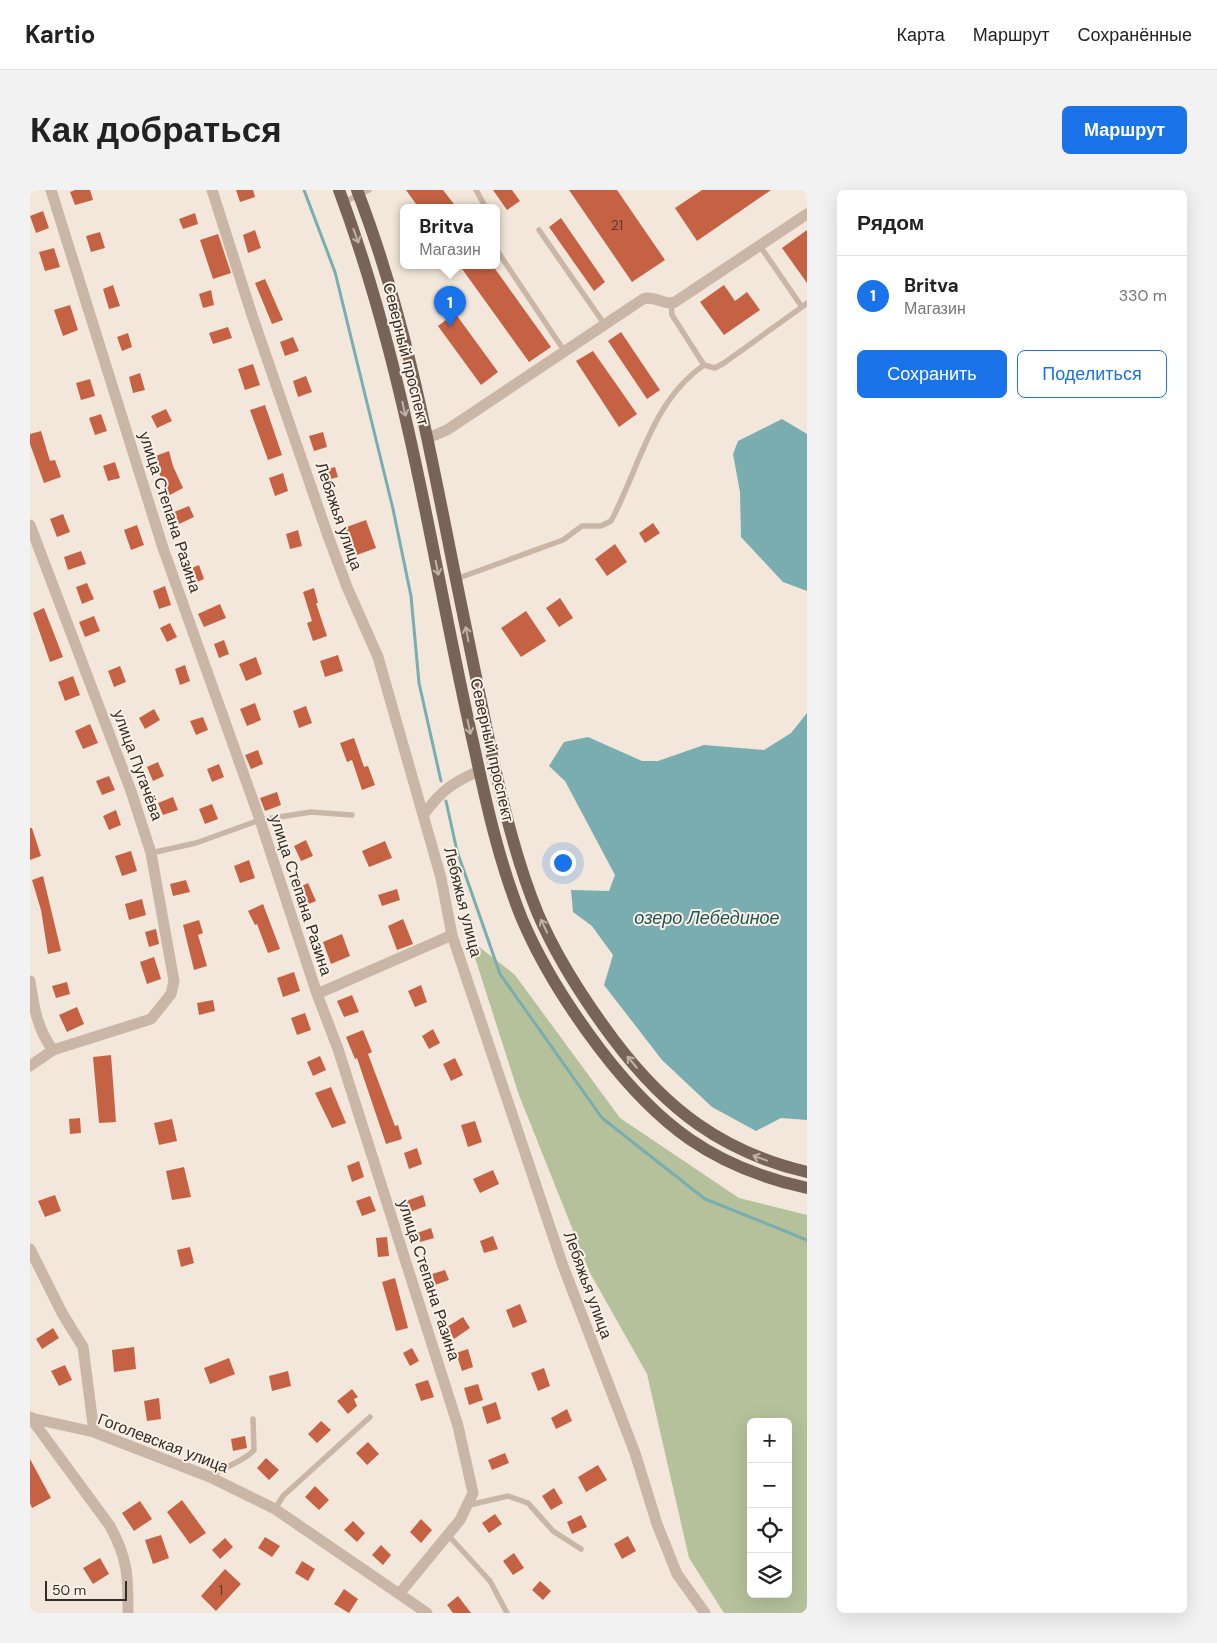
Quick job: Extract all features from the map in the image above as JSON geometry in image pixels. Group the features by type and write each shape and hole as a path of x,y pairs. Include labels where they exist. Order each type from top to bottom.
{"main road":[{"name":"Северный проспект","path":"362,192 392,297 428,438 504,808 526,881 552,944 584,999 628,1059 678,1111 703,1130 731,1146 758,1158 807,1172"},
{"name":"Северный проспект","path":"341,196 371,285 399,386 479,771 500,854 526,927 566,1002 616,1070 655,1112 694,1144 753,1174 807,1188"}],"street":[{"name":"улица Степана Разина","path":"51,190 162,548 260,820 317,994 338,1049 458,1426 473,1493 469,1505"},
{"name":"Лебяжья улица","path":"212,190 252,315 328,536 347,586 378,657 442,878 452,935 563,1266 635,1454 677,1574 705,1613"},
{"path":"428,438 447,430 649,297 671,304 807,214"},
{"name":"улица Пугачёва","path":"30,525 131,791 151,853 174,981 171,994 151,1019 53,1050"},
{"path":"424,814 437,796 456,781 479,771"},
{"path":"317,994 452,935"},
{"path":"30,981 36,1018 42,1036 53,1050 30,1066"},
{"path":"30,1249 62,1314 83,1347 94,1432"},
{"path":"31,1418 110,1526 120,1545 125,1559 128,1578 128,1613"},
{"name":"Гоголевская улица","path":"31,1418 94,1432 210,1476 275,1509 426,1613"},
{"path":"399,1594 448,1535 469,1505"}],"lane":[{"path":"476,190 484,204"},
{"path":"341,196 362,192"},
{"path":"539,230 605,325"},
{"path":"671,304 672,315 704,365 715,368 724,363 805,305 760,246"},
{"path":"500,255 565,352"},
{"path":"456,579 563,540 582,526 601,526 611,521 651,428 668,400 686,377 704,365"},
{"path":"455,658 471,654"},
{"path":"151,853 196,843 260,820 311,812 352,815"},
{"path":"275,1509 283,1496 370,1417"},
{"path":"210,1476 247,1458 254,1450 253,1419"},
{"path":"469,1505 508,1496 528,1503 552,1530 581,1550"},
{"path":"448,1535 490,1581 507,1613"}],"green space":[{"path":"469,939 515,975 620,1118 739,1198 807,1215 807,1613 724,1613 689,1558 647,1374 590,1273 519,1095"}],"water":[{"path":"782,419 807,434 807,591 783,582 741,537 740,492 733,454 738,441"},
{"name":"озеро Лебединое","path":"807,713 807,1120 781,1118 756,1131 712,1107 662,1060 604,985 613,955 592,926 573,912 571,890 609,891 615,875 565,781 549,766 564,742 588,737 642,761 658,761 704,745 764,750 791,733"}],"building":[{"path":"90,190 93,200 75,205 70,192"},
{"path":"236,190 253,190 255,197 240,202"},
{"path":"406,190 443,190 454,204 416,204"},
{"path":"493,190 512,190 520,201 507,210"},
{"path":"569,190 617,190 665,260 632,282"},
{"path":"702,190 771,190 697,241 675,208"},
{"path":"43,211 49,228 36,233 30,216"},
{"path":"195,213 198,224 183,229 179,219"},
{"path":"561,218 605,282 594,291 549,227"},
{"path":"255,230 261,248 248,253 243,235"},
{"path":"807,230 807,283 782,248"},
{"path":"100,232 105,248 91,252 86,236"},
{"path":"218,234 231,273 213,279 200,240"},
{"path":"54,248 60,267 45,271 39,252"},
{"path":"462,269 495,269 551,347 529,362"},
{"path":"265,279 283,320 272,324 255,283"},
{"path":"113,285 120,306 109,309 103,289"},
{"path":"724,285 735,301 747,292 760,310 724,335 700,302"},
{"path":"211,290 214,305 203,308 199,294"},
{"path":"70,305 78,330 63,336 54,310"},
{"path":"455,313 498,372 481,385 438,326"},
{"path":"228,327 232,338 213,344 209,333"},
{"path":"621,332 660,390 647,399 608,341"},
{"path":"128,333 132,347 122,351 117,337"},
{"path":"293,337 299,351 285,356 280,342"},
{"path":"593,351 637,414 619,427 576,361"},
{"path":"253,364 260,385 245,390 238,369"},
{"path":"140,373 145,390 133,393 129,377"},
{"path":"306,376 312,392 298,397 293,381"},
{"path":"90,379 95,396 81,400 76,383"},
{"path":"265,405 282,455 268,460 250,410"},
{"path":"166,409 172,421 157,428 151,416"},
{"path":"101,414 107,431 95,435 89,418"},
{"path":"41,431 50,461 55,460 61,477 44,483 30,444 30,434"},
{"path":"323,432 327,447 314,451 309,436"},
{"path":"169,451 173,466 183,488 168,496 153,457"},
{"path":"115,462 120,478 108,481 103,466"},
{"path":"335,467 338,477 327,480 324,470"},
{"path":"283,473 288,491 275,496 269,478"},
{"path":"189,506 194,517 179,524 174,512"},
{"path":"63,514 70,532 57,537 50,519"},
{"path":"366,520 376,548 354,556 344,528"},
{"path":"653,523 660,533 645,543 639,533"},
{"path":"137,525 144,545 131,550 124,530"},
{"path":"298,530 302,546 290,549 286,534"},
{"path":"615,544 627,562 607,576 595,559"},
{"path":"81,551 86,564 68,570 64,557"},
{"path":"199,565 204,579 195,583 189,569"},
{"path":"87,583 94,599 82,604 76,587"},
{"path":"165,586 171,605 159,609 153,591"},
{"path":"314,588 318,603 316,603 327,636 313,641 307,623 312,621 303,592"},
{"path":"560,598 573,618 559,627 546,608"},
{"path":"220,604 226,618 204,627 198,614"},
{"path":"44,608 63,657 50,662 33,613"},
{"path":"526,611 546,641 521,657 501,628"},
{"path":"94,616 100,631 85,637 79,622"},
{"path":"170,623 177,637 167,642 160,628"},
{"path":"224,640 229,654 219,658 214,644"},
{"path":"338,655 343,671 325,677 320,661"},
{"path":"256,657 262,674 246,681 239,664"},
{"path":"185,665 190,681 180,685 175,669"},
{"path":"120,666 126,682 114,687 108,671"},
{"path":"73,676 80,695 65,701 58,682"},
{"path":"255,703 261,720 247,726 240,709"},
{"path":"306,706 312,723 299,728 293,711"},
{"path":"154,709 160,720 145,729 139,718"},
{"path":"203,717 208,730 196,735 190,721"},
{"path":"90,724 98,743 83,749 75,731"},
{"path":"354,738 364,767 368,766 375,785 362,790 352,760 347,762 340,743"},
{"path":"258,750 263,764 251,769 245,755"},
{"path":"158,762 164,776 153,781 147,767"},
{"path":"219,764 224,777 212,782 207,769"},
{"path":"109,776 115,790 102,795 96,781"},
{"path":"277,792 281,805 265,811 260,798"},
{"path":"173,797 178,810 163,815 158,803"},
{"path":"212,804 218,819 205,824 199,809"},
{"path":"116,810 121,825 109,830 103,816"},
{"path":"30,828 32,828 41,856 30,860"},
{"path":"306,840 313,856 301,861 294,846"},
{"path":"385,841 392,858 369,867 362,851"},
{"path":"131,851 137,871 122,876 115,856"},
{"path":"249,860 255,878 240,883 234,866"},
{"path":"43,876 61,951 48,954 41,910 32,880"},
{"path":"186,880 190,892 173,896 170,884"},
{"path":"308,883 316,901 302,907 294,890"},
{"path":"397,889 400,900 382,906 378,895"},
{"path":"142,899 146,915 129,920 125,904"},
{"path":"263,904 280,949 268,953 257,924 255,925 248,911"},
{"path":"403,919 413,944 397,950 388,926"},
{"path":"199,920 203,933 198,935 207,966 194,970 183,925"},
{"path":"156,929 159,944 149,947 145,932"},
{"path":"342,934 350,956 331,964 323,942"},
{"path":"154,957 161,979 147,984 140,962"},
{"path":"294,972 300,991 283,997 277,978"},
{"path":"67,982 70,994 56,998 52,986"},
{"path":"421,985 427,1002 415,1007 408,991"},
{"path":"352,995 359,1012 344,1017 337,1001"},
{"path":"213,1000 215,1011 199,1015 197,1003"},
{"path":"77,1007 84,1024 67,1032 59,1015"},
{"path":"305,1013 311,1030 297,1035 291,1018"},
{"path":"433,1029 440,1043 429,1049 422,1036"},
{"path":"363,1030 372,1052 368,1054 395,1126 398,1125 402,1139 386,1144 357,1058 355,1059 346,1037"},
{"path":"111,1055 116,1122 99,1123 93,1057"},
{"path":"320,1056 326,1070 313,1076 307,1062"},
{"path":"455,1058 463,1075 451,1081 443,1064"},
{"path":"331,1087 346,1123 332,1128 315,1093"},
{"path":"80,1118 81,1133 70,1134 69,1119"},
{"path":"172,1119 177,1141 159,1145 154,1123"},
{"path":"475,1121 482,1142 468,1147 461,1125"},
{"path":"417,1148 422,1164 409,1169 404,1153"},
{"path":"359,1161 364,1177 352,1182 347,1166"},
{"path":"184,1167 191,1197 172,1200 166,1171"},
{"path":"493,1170 499,1184 480,1193 473,1179"},
{"path":"55,1195 61,1211 45,1217 38,1201"},
{"path":"423,1195 426,1206 410,1212 406,1201"},
{"path":"370,1196 376,1211 362,1216 356,1201"},
{"path":"431,1228 434,1238 420,1242 417,1233"},
{"path":"493,1236 498,1249 484,1253 480,1241"},
{"path":"387,1237 389,1256 378,1257 376,1238"},
{"path":"190,1247 194,1263 181,1267 177,1250"},
{"path":"445,1270 449,1280 435,1285 432,1274"},
{"path":"395,1278 408,1328 396,1331 382,1282"},
{"path":"520,1304 527,1322 513,1328 506,1310"},
{"path":"463,1317 470,1328 454,1339 447,1327"},
{"path":"53,1328 59,1338 42,1349 36,1339"},
{"path":"134,1347 136,1369 114,1372 112,1350"},
{"path":"412,1348 419,1361 410,1366 403,1353"},
{"path":"468,1349 473,1367 462,1371 456,1353"},
{"path":"229,1358 235,1374 210,1384 204,1368"},
{"path":"65,1365 72,1380 59,1386 51,1371"},
{"path":"544,1368 550,1386 538,1391 531,1373"},
{"path":"288,1371 291,1386 272,1391 269,1376"},
{"path":"428,1380 434,1397 421,1401 415,1384"},
{"path":"478,1384 483,1400 469,1405 464,1388"},
{"path":"352,1389 358,1397 354,1399 357,1406 348,1414 337,1401"},
{"path":"159,1398 161,1419 147,1421 144,1401"},
{"path":"496,1402 501,1419 487,1424 482,1407"},
{"path":"567,1409 572,1421 556,1429 551,1418"},
{"path":"321,1421 331,1430 317,1443 308,1434"},
{"path":"245,1436 247,1448 233,1451 231,1439"},
{"path":"368,1442 379,1454 367,1465 356,1453"},
{"path":"505,1453 509,1463 492,1470 488,1460"},
{"path":"266,1458 279,1470 269,1480 257,1468"},
{"path":"30,1459 51,1498 32,1508 30,1503"},
{"path":"598,1465 607,1480 586,1492 578,1477"},
{"path":"315,1486 329,1500 319,1510 305,1497"},
{"path":"554,1488 563,1503 551,1510 542,1496"},
{"path":"182,1500 206,1533 190,1544 167,1512"},
{"path":"140,1501 152,1519 134,1531 122,1513"},
{"path":"495,1514 502,1524 489,1533 482,1523"},
{"path":"581,1515 587,1527 572,1534 567,1522"},
{"path":"421,1519 432,1530 421,1543 410,1532"},
{"path":"353,1521 365,1533 357,1542 344,1530"},
{"path":"161,1535 169,1558 153,1564 145,1540"},
{"path":"628,1536 636,1551 622,1559 614,1544"},
{"path":"265,1537 280,1546 272,1557 258,1548"},
{"path":"225,1538 233,1547 220,1559 212,1550"},
{"path":"381,1545 391,1555 383,1565 372,1555"},
{"path":"514,1553 524,1568 513,1575 503,1561"},
{"path":"100,1558 109,1574 93,1584 83,1568"},
{"path":"302,1561 315,1569 308,1581 295,1573"},
{"path":"225,1569 241,1584 216,1611 201,1596"},
{"path":"540,1581 551,1591 543,1600 532,1590"},
{"path":"344,1589 358,1599 349,1613 334,1604"},
{"path":"458,1596 471,1613 453,1613 447,1605"}],"waterway":[{"path":"304,190 335,272 393,509 411,596 419,683 441,781"},
{"path":"446,801 457,851 500,974 602,1118 705,1199 807,1240"}],"place":[{"name":"Britva","path":"450,327"}]}
